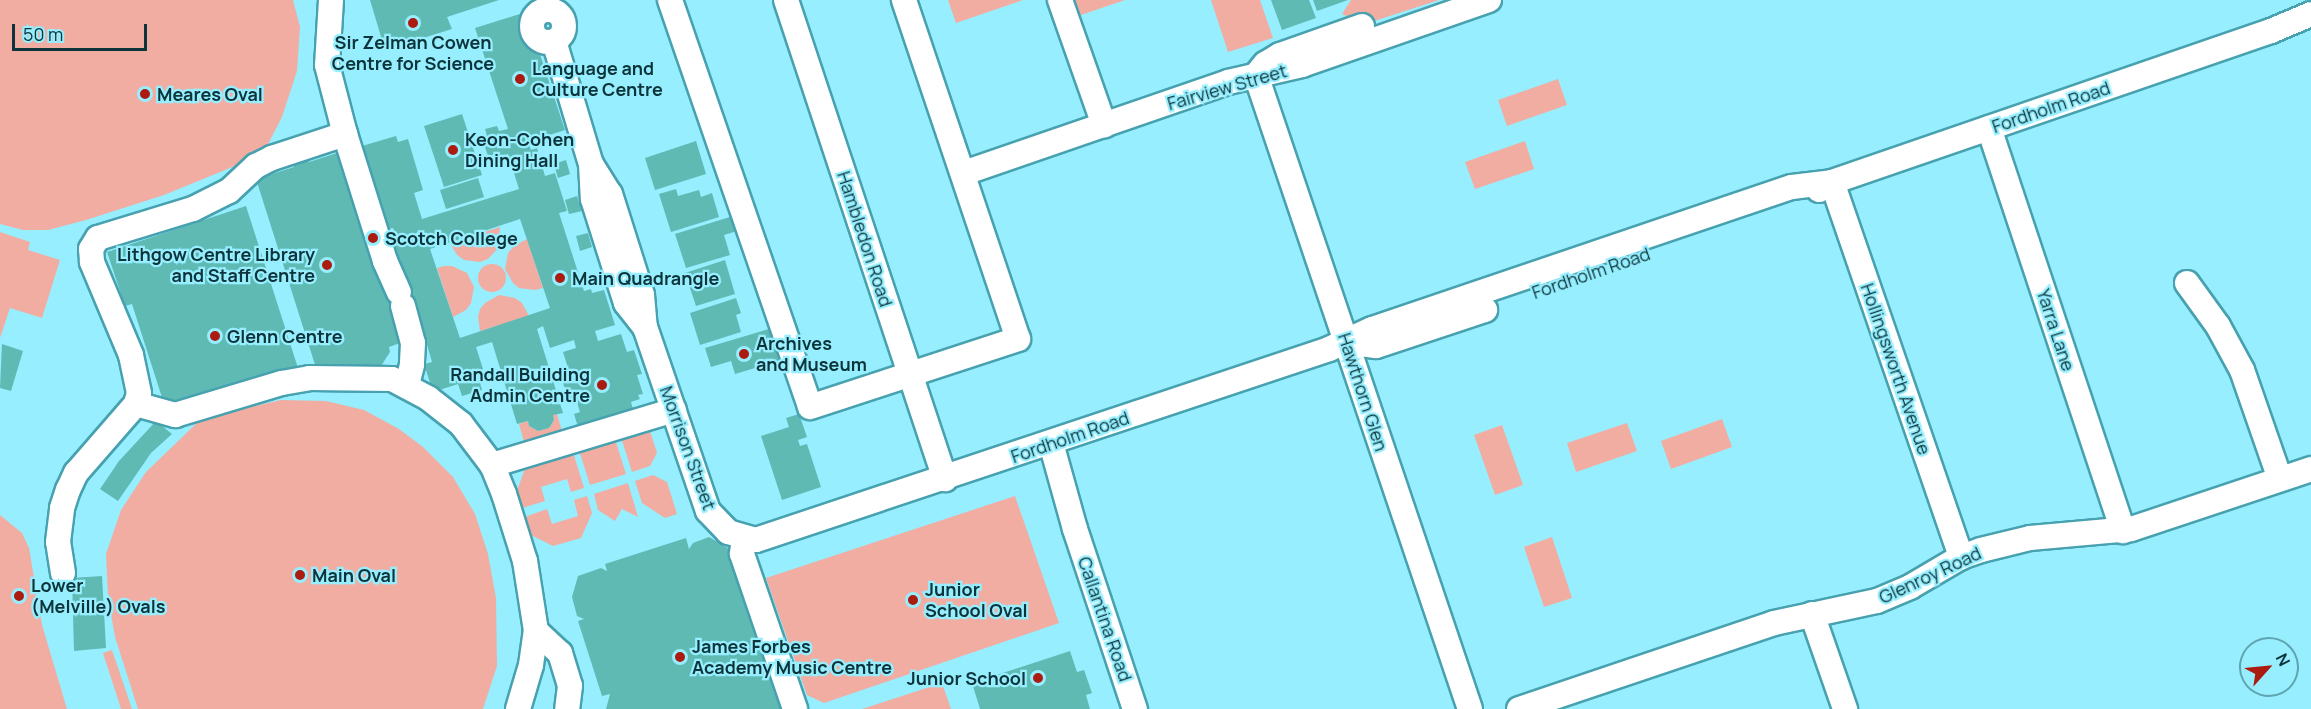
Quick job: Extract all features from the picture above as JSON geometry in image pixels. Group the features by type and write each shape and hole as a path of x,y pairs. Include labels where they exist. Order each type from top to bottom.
{"street":[{"path":"331,0 327,65 345,134 386,261 401,299 413,343 412,365 407,385"},
{"path":"670,0 810,406 1018,339 904,0"},
{"name":"Hambledon Road","path":"786,0 945,479"},
{"path":"1060,0 1104,125"},
{"name":"Fairview Street","path":"964,173 1256,75 1302,65 1489,0"},
{"name":"Morrison Street","path":"541,5 558,13 564,21 562,35 554,41 591,164 594,199 626,303 645,327 708,511 728,532 744,538"},
{"name":"Fordholm Road","path":"744,538 756,540 945,479 1792,187 1832,182 2271,31 2311,14"},
{"name":"Fordholm Road","path":"2271,31 2311,22"},
{"path":"1256,75 1265,64 1280,55 1362,26"},
{"name":"Hawthorn Glen","path":"1256,75 1470,709"},
{"name":"Yarra Lane","path":"1989,128 2123,531"},
{"path":"63,573 58,542 62,508 68,490 76,473 136,404 139,393 131,355 92,262 91,249 98,238 193,209 230,191 256,166 272,158 345,134"},
{"name":"Hollingsworth Avenue","path":"1832,182 1961,557"},
{"path":"2187,284 2218,326 2242,370 2280,479"},
{"path":"136,404 175,415 282,383 310,378 392,379 428,398 461,424 492,465 504,494 525,561 536,631 531,665 518,709"},
{"path":"492,465 675,410"},
{"name":"Callantina Road","path":"1044,445 1060,506 1075,529 1136,709"},
{"name":"Glenroy Road","path":"1519,709 1774,623 1858,606 1894,594 1961,557 2030,538 2123,531 2311,469"},
{"path":"744,538 742,554 795,709"},
{"path":"1812,614 1845,709"},
{"path":"536,631 560,653 570,686 567,709"}],"shaded area":[{"name":"Meares Oval","path":"0,0 293,0 300,27 297,71 282,117 267,146 252,159 164,195 86,220 48,230 23,230 0,224"},
{"path":"948,0 1023,0 956,23"},
{"path":"1073,0 1125,0 1078,16"},
{"path":"1211,0 1260,0 1273,38 1228,52"},
{"path":"1351,0 1439,0 1365,24 1342,14"},
{"path":"1558,79 1567,105 1507,126 1498,100"},
{"path":"1525,141 1534,169 1475,189 1465,162"},
{"path":"500,227 498,248 488,259 480,262 464,260 457,255 450,243"},
{"path":"0,232 30,242 28,250 60,260 42,318 10,308 0,338"},
{"path":"527,239 543,288 535,290 519,288 513,283 505,269 508,253 514,246"},
{"path":"492,264 502,268 506,278 502,288 492,292 482,288 478,278 482,268"},
{"path":"452,266 467,273 474,287 471,303 466,310 453,317 437,268"},
{"path":"499,295 515,298 522,303 529,316 480,331 478,317 480,309 485,303"},
{"name":"Main Oval","path":"281,400 326,401 364,410 399,429 423,447 453,477 475,514 488,554 496,598 497,666 483,709 138,709 115,637 108,597 106,554 121,510 146,472 202,418"},
{"path":"557,414 562,431 524,442 519,424 528,421 529,426 538,431 549,428 554,420 553,415"},
{"path":"1722,419 1732,447 1671,469 1661,441"},
{"path":"1627,423 1637,451 1576,472 1567,443"},
{"path":"1502,425 1523,485 1495,495 1474,435"},
{"path":"649,428 657,453 650,466 632,472 621,437"},
{"path":"615,439 626,474 590,485 579,450"},
{"path":"573,452 584,488 571,492 567,479 541,487 545,501 519,509 515,496 526,466"},
{"path":"653,475 667,482 677,514 665,518 642,503 635,481"},
{"path":"628,483 638,517 622,509 615,521 598,510 594,494"},
{"path":"587,496 592,513 581,538 553,546 527,533 522,518 547,509 552,524 578,516 574,500"},
{"name":"Junior School Oval","path":"1015,496 1059,623 824,703 807,695 766,578"},
{"name":"Lower (Melville) Ovals","path":"0,515 22,533 29,548 42,625 67,709 0,709"},
{"path":"1552,537 1572,598 1544,607 1524,547"},
{"path":"112,650 132,709 121,709 103,653"},
{"path":"942,683 951,709 862,709"}],"building":[{"name":"Sir Zelman Cowen Centre for Science","path":"370,0 499,0 447,17 452,29 385,50"},
{"path":"1271,0 1309,0 1316,18 1282,30"},
{"path":"1313,0 1348,0 1317,11"},
{"path":"526,12 565,130 528,142 531,150 537,148 545,176 555,173 567,211 559,213 584,291 591,289 592,293 604,290 615,325 595,331 598,341 621,334 627,352 634,350 642,374 637,375 643,394 638,395 640,399 631,402 633,409 578,427 574,414 580,412 576,399 569,401 561,377 570,374 563,352 576,348 574,340 550,348 543,326 537,329 563,413 553,415 554,420 549,428 538,431 529,426 528,421 517,424 492,342 476,347 483,369 477,372 482,390 462,396 458,384 433,392 424,364 432,362 415,303 393,310 403,342 389,347 390,352 381,366 351,377 335,374 332,366 317,371 256,179 294,167 291,158 305,154 309,162 340,152 372,250 367,251 372,266 376,264 386,296 410,289 400,259 394,261 387,238 396,235 393,228 388,229 362,146 396,136 398,142 408,139 423,190 414,193 422,219 519,189 508,154 496,158 495,154 488,156 482,138 487,136 485,129 497,126 499,131 508,129 475,28","holes":["520,219 550,308 460,338 430,249"]},
{"name":"Keon-Cohen Dining Hall","path":"462,114 482,175 444,187 424,126"},
{"path":"696,141 706,174 655,190 645,158"},
{"path":"566,160 570,174 558,178 554,164"},
{"path":"478,178 484,197 446,209 440,190"},
{"path":"676,189 678,196 699,190 701,197 712,193 719,217 671,232 659,194"},
{"path":"577,196 582,211 569,214 565,200"},
{"name":"Glenn Centre","path":"246,206 298,368 166,410 132,304 125,306 107,252"},
{"path":"733,216 737,231 724,235 730,255 686,268 675,234"},
{"path":"588,233 592,247 580,251 576,236"},
{"path":"725,260 735,294 696,306 685,273"},
{"path":"736,298 741,313 736,315 741,332 700,345 690,313"},
{"name":"Archives and Museum","path":"772,328 782,360 735,374 731,361 711,367 705,348"},
{"path":"2,344 23,351 11,391 0,388"},
{"path":"799,414 807,437 798,440 800,446 807,444 821,487 782,500 761,436 789,427 786,418"},
{"path":"156,421 172,434 151,453 118,501 100,489 119,461"},
{"name":"James Forbes Academy Music Centre","path":"709,537 728,548 787,709 606,709 610,694 602,696 578,621 584,619 577,616 572,597 578,576 601,568 607,571 605,564 686,538 689,549 693,543"},
{"path":"102,576 106,648 74,651 72,578"},
{"name":"Junior School","path":"1070,651 1077,672 1084,670 1092,693 1086,695 1090,709 980,709 972,683"}],"place":[{"name":"Sir Zelman Cowen Centre for Science","path":"413,23"},
{"name":"Language and Culture Centre","path":"520,79"},
{"name":"Meares Oval","path":"145,94"},
{"name":"Keon-Cohen Dining Hall","path":"453,150"},
{"name":"Scotch College","path":"373,238"},
{"name":"Lithgow Centre Library and Staff Centre","path":"327,265"},
{"name":"Main Quadrangle","path":"560,278"},
{"name":"Glenn Centre","path":"215,336"},
{"name":"Archives and Museum","path":"744,354"},
{"name":"Randall Building Admin Centre","path":"602,385"},
{"name":"Main Oval","path":"300,575"},
{"name":"Lower (Melville) Ovals","path":"19,596"},
{"name":"Junior School Oval","path":"913,600"},
{"name":"James Forbes Academy Music Centre","path":"680,657"},
{"name":"Junior School","path":"1038,678"}]}
